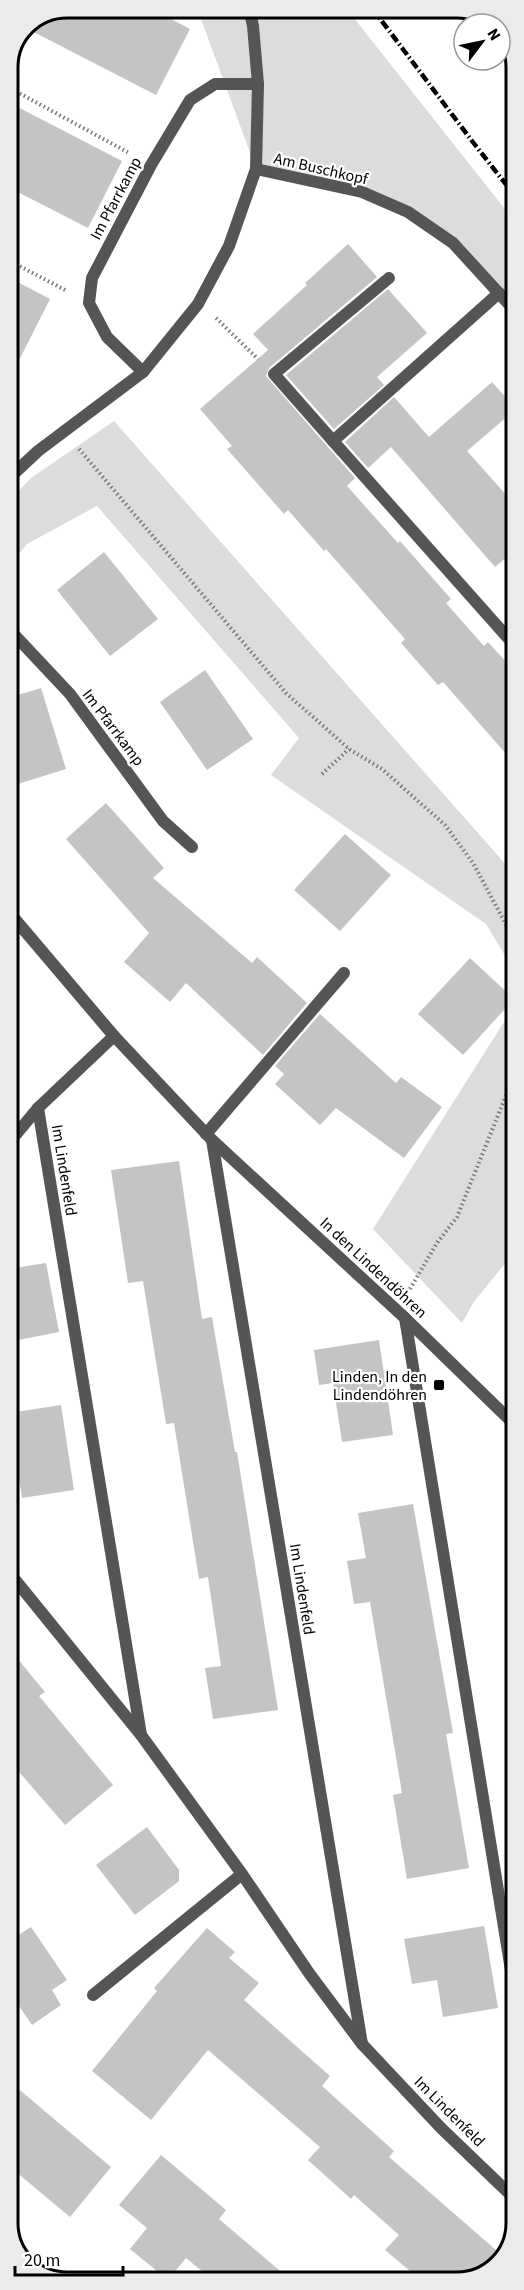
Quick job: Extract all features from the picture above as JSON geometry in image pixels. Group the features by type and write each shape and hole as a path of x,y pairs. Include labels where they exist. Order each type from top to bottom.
{"street":[{"path":"18,470 38,451 143,372 198,304 229,246 256,169 258,84 251,18"},
{"name":"Im Pfarrkamp","path":"89,303 92,278 151,165 190,100 215,84 258,84"},
{"name":"Am Buschkopf","path":"256,169 362,192 408,212 453,243 506,301"},
{"path":"389,278 274,374 506,636"},
{"path":"333,441 499,293"},
{"path":"89,303 107,337 143,372"},
{"name":"Im Pfarrkamp","path":"18,639 70,694 163,821 192,848"},
{"path":"18,923 114,1036 38,1108 18,1132"},
{"path":"209,1137 344,974"},
{"name":"In den Lindendöhren","path":"114,1036 209,1137 401,1314 506,1416"},
{"name":"Im Lindenfeld","path":"38,1108 141,1735"},
{"name":"Im Lindenfeld","path":"209,1137 362,2044"},
{"path":"401,1314 506,1941"},
{"name":"Im Lindenfeld","path":"18,1583 141,1735 242,1874 309,1973 362,2044 441,2128 506,2190"},
{"path":"93,1995 242,1874"}],"path":[{"path":"18,92 151,165"},
{"path":"18,265 89,303"},
{"path":"198,304 274,374"},
{"path":"64,431 286,693 349,749 382,769 445,825 473,863 506,925"},
{"path":"322,774 349,749"},
{"path":"401,1314 437,1243 457,1217 506,1096"}],"shaded area":[{"path":"201,18 354,18 506,210 506,292 499,293 453,243 362,192 256,169"},
{"path":"114,421 506,865 506,957 486,924 271,775 299,738 97,506 27,544 18,555 18,492 31,478"},
{"path":"506,1019 506,1262 473,1303 462,1323 373,1229"}],"building":[{"path":"67,18 169,18 190,29 156,95 33,31 48,22"},
{"path":"18,107 122,161 88,228 18,192"},
{"path":"348,244 377,277 269,368 266,376 355,478 347,486 451,599 446,603 484,646 488,642 506,662 506,754 443,682 438,685 401,643 405,639 326,549 324,551 288,510 284,514 227,449 232,446 200,409 268,350 253,334 307,285 305,283"},
{"path":"18,282 50,299 18,362"},
{"path":"388,289 427,333 377,377 384,385 334,429 286,375"},
{"path":"492,382 506,398 506,418 467,451 506,495 506,558 495,567 391,447 368,468 345,442 394,397 429,437"},
{"path":"104,552 158,619 110,656 57,590"},
{"path":"205,670 253,739 207,770 160,702"},
{"path":"41,688 66,769 18,784 18,695"},
{"path":"106,803 164,868 153,878 252,963 257,957 307,1003 263,1055 186,983 170,1002 124,962 149,933 66,839"},
{"path":"345,834 391,875 340,931 294,890"},
{"path":"470,958 506,992 506,1008 463,1055 418,1014"},
{"path":"320,1014 396,1083 401,1077 442,1107 404,1158 336,1108 320,1125 275,1084 284,1074 275,1066"},
{"path":"179,1161 202,1319 212,1317 235,1452 237,1452 278,1710 213,1719 205,1668 221,1666 208,1577 199,1579 174,1423 166,1424 143,1281 128,1283 111,1170"},
{"path":"46,1263 59,1332 18,1340 18,1267"},
{"path":"379,1340 393,1435 342,1442 333,1383 319,1385 314,1350"},
{"path":"61,1405 74,1490 22,1498 18,1472 18,1412"},
{"path":"413,1504 453,1733 446,1734 469,1868 407,1879 393,1795 402,1793 370,1602 354,1604 347,1561 366,1558 358,1513"},
{"path":"18,1659 45,1692 39,1696 113,1785 65,1825 18,1771"},
{"path":"147,1827 179,1870 179,1881 135,1915 96,1865"},
{"path":"484,1926 498,2008 443,2017 437,1980 412,1984 404,1939"},
{"path":"31,1927 67,1980 52,1990 61,2005 32,2025 18,2005 18,1935"},
{"path":"207,1928 235,1952 229,1958 259,1983 244,2000 330,2076 322,2086 394,2151 389,2157 497,2251 494,2255 482,2265 467,2271 411,2272 385,2250 399,2235 354,2195 351,2199 308,2160 320,2147 208,2050 151,2120 92,2071 157,1991 154,1988"},
{"path":"18,2089 111,2167 70,2217 18,2174"},
{"path":"161,2155 226,2210 219,2219 281,2272 203,2272 186,2258 175,2272 158,2272 130,2249 147,2228 119,2205"}],"railway":[{"path":"380,18 506,184"}],"place":[{"name":"Linden, In den Lindendöhren","path":"439,1385"}]}
